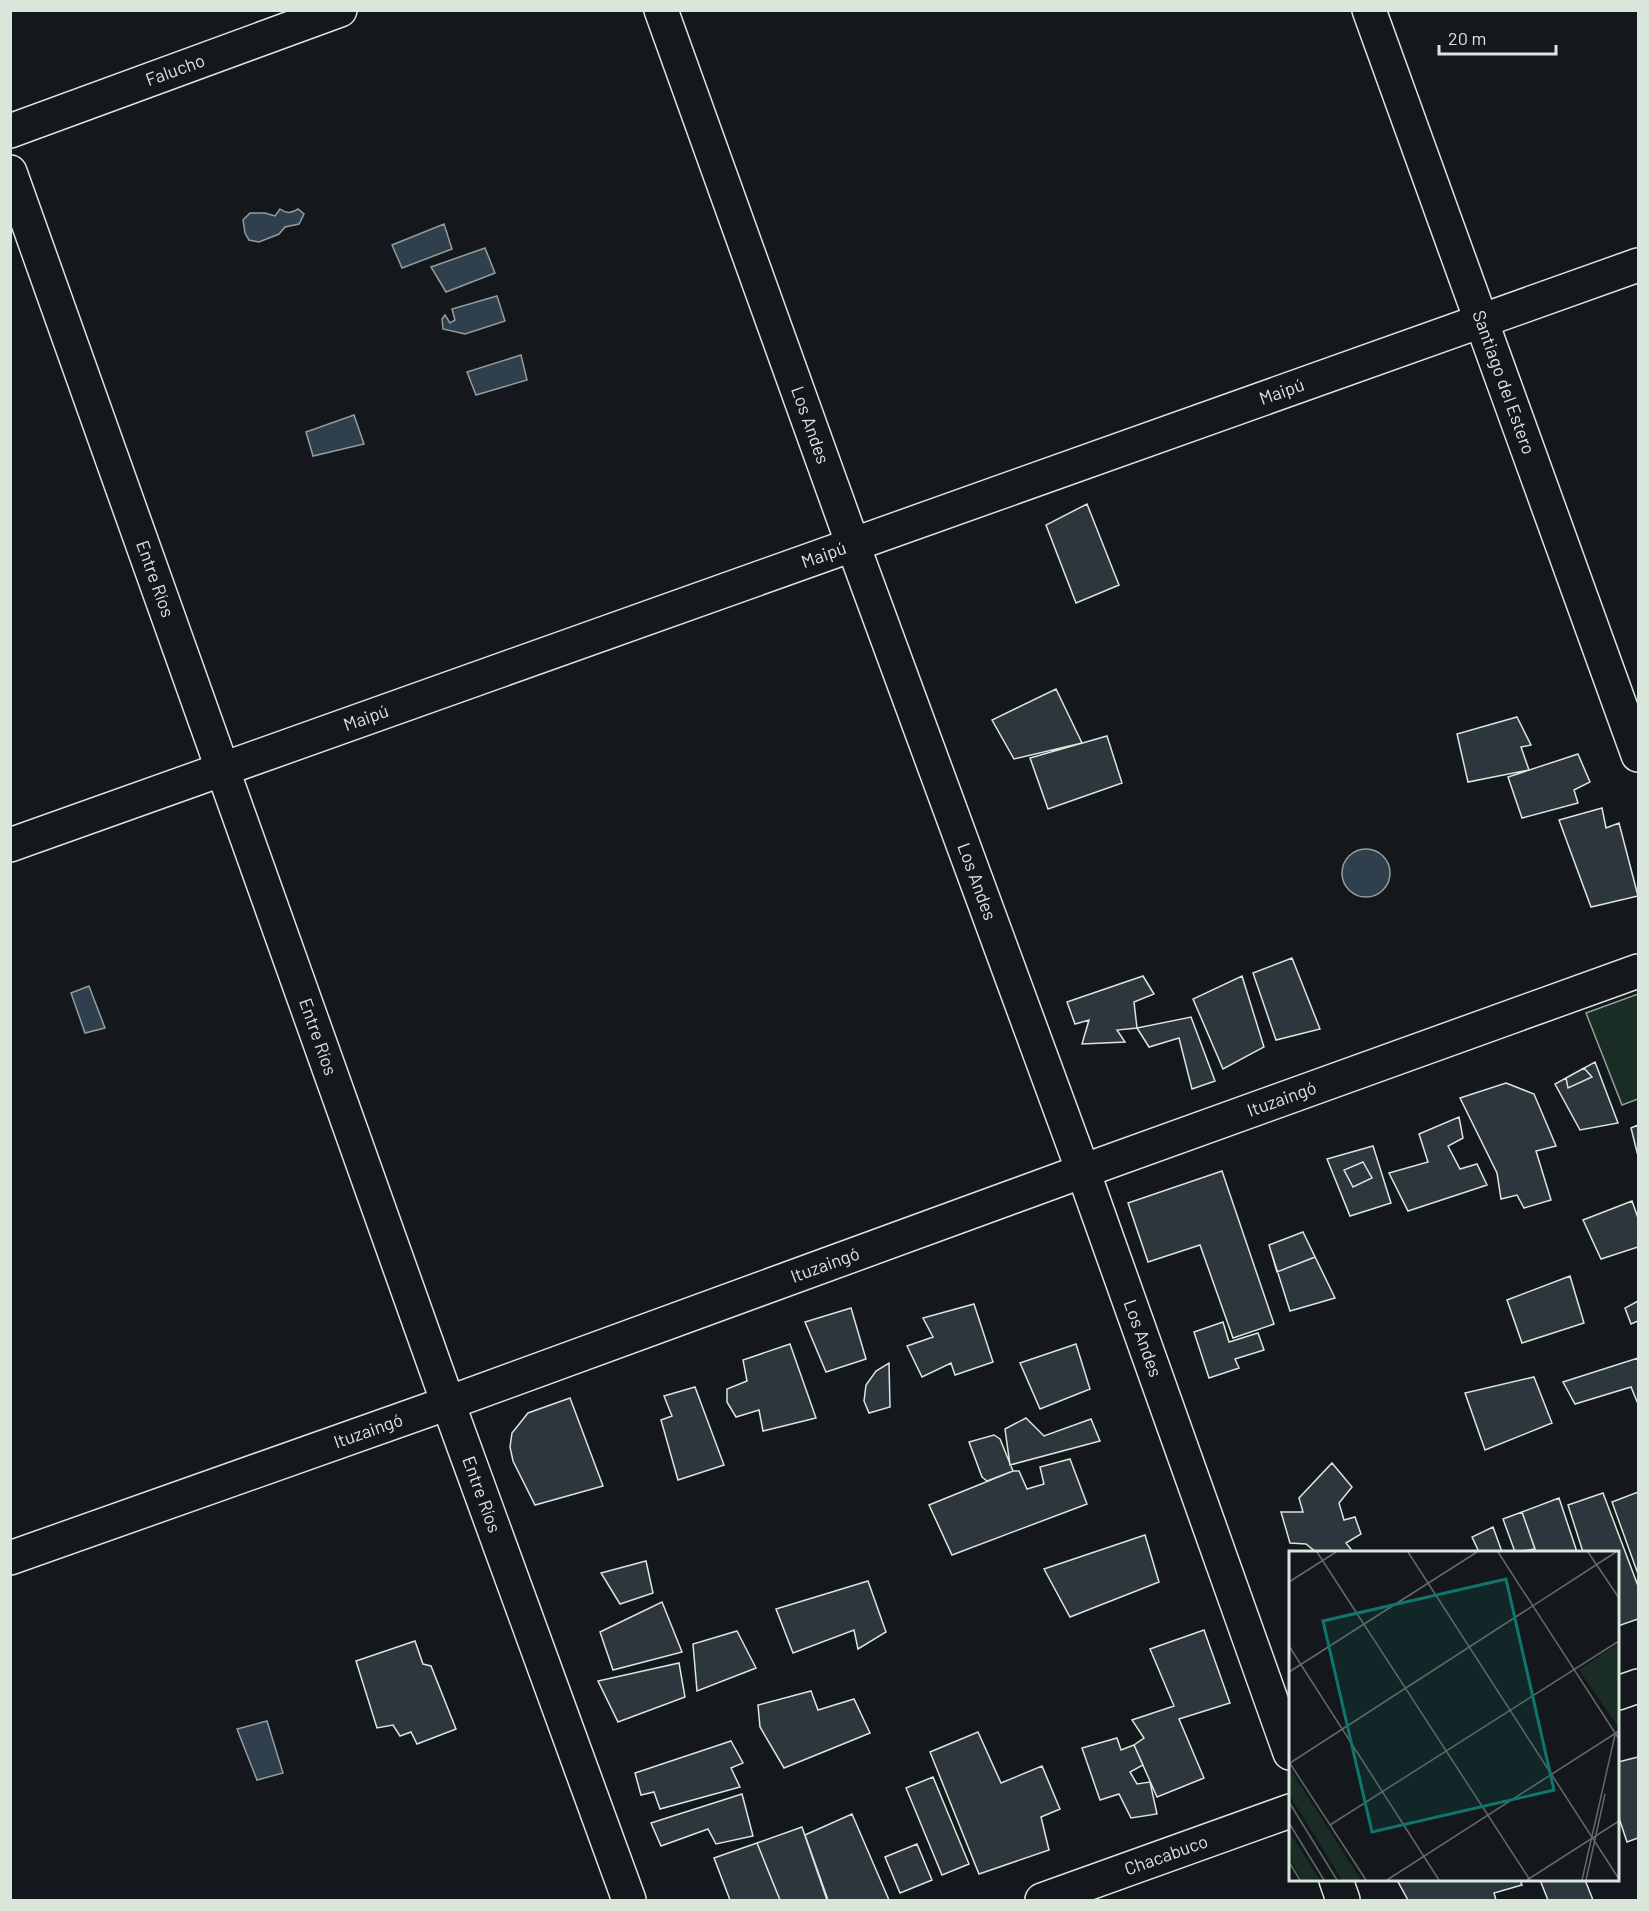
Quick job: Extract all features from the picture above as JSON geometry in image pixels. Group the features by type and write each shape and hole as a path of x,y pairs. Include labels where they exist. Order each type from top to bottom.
{"street":[{"name":"Falucho","path":"10,131 340,10"},
{"name":"Los Andes","path":"662,10 853,545 1083,1171 1289,1750"},
{"name":"Santiago del Estero","path":"1369,10 1638,755"},
{"name":"Entre Ríos","path":"10,172 448,1403 629,1900"},
{"name":"Maipú","path":"10,845 1638,265"},
{"name":"Ituzaingó","path":"10,1558 448,1403 1638,971"},
{"path":"1619,1692 1638,1686"},
{"name":"Chacabuco","path":"1042,1900 1289,1811"},
{"path":"1336,1881 1343,1900"}],"green space":[{"path":"1638,994 1638,1099 1622,1105 1586,1013"}],"water":[{"path":"280,209 289,212 298,209 304,214 299,224 285,227 279,234 259,242 249,240 245,233 243,220 250,213 275,216"},
{"path":"444,224 452,249 402,268 392,245"},
{"path":"485,248 495,273 446,292 431,267"},
{"path":"497,296 505,321 465,334 443,329 442,319 445,315 450,323 455,320 452,309"},
{"path":"521,355 527,380 476,395 467,372"},
{"path":"354,415 364,444 313,456 306,432"},
{"path":"1361,849 1371,849 1383,856 1390,868 1390,878 1383,890 1371,897 1361,897 1346,886 1342,878 1342,868 1353,853"},
{"path":"89,986 105,1028 85,1033 71,993"},
{"path":"267,1721 283,1773 257,1780 237,1729"}],"building":[{"path":"1087,504 1119,585 1076,603 1046,525"},
{"path":"1056,689 1082,743 1014,759 992,720"},
{"path":"1517,717 1531,745 1521,747 1529,770 1468,782 1457,734"},
{"path":"1107,736 1122,783 1048,809 1030,758"},
{"path":"1578,754 1590,782 1574,790 1578,803 1522,818 1508,777"},
{"path":"1602,808 1606,828 1619,823 1638,896 1591,907 1559,820"},
{"path":"1292,958 1320,1029 1276,1040 1253,973"},
{"path":"1143,976 1154,994 1134,1002 1137,1028 1117,1030 1125,1042 1082,1044 1089,1020 1075,1024 1067,1002"},
{"path":"1242,976 1264,1047 1223,1069 1193,999"},
{"path":"1191,1017 1215,1081 1192,1089 1179,1038 1149,1047 1137,1028"},
{"path":"1595,1062 1618,1123 1580,1130 1555,1084"},
{"path":"1584,1068 1592,1077 1568,1088 1566,1078"},
{"path":"1506,1083 1534,1094 1556,1146 1536,1151 1551,1200 1524,1208 1517,1195 1501,1199 1497,1173 1460,1098"},
{"path":"1459,1117 1463,1138 1448,1146 1460,1169 1477,1164 1487,1185 1408,1211 1389,1173 1428,1162 1419,1134"},
{"path":"1638,1125 1638,1156 1631,1128"},
{"path":"1373,1146 1391,1203 1350,1216 1327,1159"},
{"path":"1363,1162 1372,1178 1353,1187 1344,1170"},
{"path":"1222,1171 1274,1324 1233,1338 1200,1245 1148,1262 1128,1203"},
{"path":"1632,1201 1638,1218 1638,1247 1601,1259 1583,1220"},
{"path":"1303,1232 1335,1298 1290,1311 1269,1245"},
{"path":"1303,1232 1315,1257 1277,1272 1269,1245"},
{"path":"1570,1276 1584,1323 1522,1343 1507,1300"},
{"path":"1638,1301 1638,1321 1631,1324 1625,1308"},
{"path":"974,1304 993,1362 955,1375 951,1363 922,1377 907,1346 933,1337 923,1318"},
{"path":"851,1308 866,1359 826,1372 805,1322"},
{"path":"1223,1322 1229,1342 1258,1333 1264,1350 1235,1359 1239,1368 1209,1378 1194,1332"},
{"path":"790,1344 816,1418 763,1431 759,1410 736,1417 727,1402 727,1389 747,1381 743,1360"},
{"path":"1076,1344 1090,1389 1040,1409 1020,1363"},
{"path":"1638,1358 1638,1404 1631,1387 1575,1404 1563,1382"},
{"path":"889,1363 890,1407 869,1413 864,1401 866,1385 876,1371"},
{"path":"1534,1377 1552,1423 1485,1450 1465,1393"},
{"path":"695,1387 724,1465 678,1480 661,1420 672,1416 664,1396"},
{"path":"570,1398 603,1486 535,1505 513,1461 510,1447 512,1433 528,1413"},
{"path":"1026,1418 1044,1436 1091,1419 1100,1441 1010,1465 1005,1429"},
{"path":"994,1435 1000,1439 1013,1471 987,1481 982,1477 969,1442"},
{"path":"1070,1459 1087,1504 952,1555 929,1505 1013,1471 1019,1471 1027,1489 1044,1484 1040,1467"},
{"path":"1332,1463 1352,1487 1339,1503 1344,1520 1355,1517 1361,1534 1346,1543 1352,1551 1315,1551 1306,1544 1290,1543 1281,1512 1303,1512 1299,1498"},
{"path":"1638,1492 1638,1574 1612,1502"},
{"path":"1603,1493 1638,1586 1638,1619 1619,1626 1619,1551 1583,1551 1568,1505"},
{"path":"1559,1498 1577,1551 1536,1551 1522,1512"},
{"path":"1522,1512 1535,1549 1515,1551 1503,1519"},
{"path":"1493,1527 1502,1551 1479,1551 1472,1537"},
{"path":"1145,1535 1159,1582 1070,1617 1044,1569"},
{"path":"646,1561 653,1593 620,1604 601,1573"},
{"path":"868,1581 886,1632 858,1649 854,1630 793,1653 776,1609"},
{"path":"662,1602 682,1652 613,1670 600,1632"},
{"path":"1204,1630 1230,1703 1179,1719 1204,1778 1157,1797 1134,1745 1144,1738 1132,1720 1174,1706 1150,1649"},
{"path":"737,1631 756,1668 697,1691 693,1644"},
{"path":"415,1641 423,1664 431,1666 456,1729 417,1744 411,1732 400,1736 393,1725 377,1728 356,1661"},
{"path":"679,1663 685,1697 618,1722 598,1681"},
{"path":"811,1691 818,1710 854,1699 870,1733 784,1768 760,1727 758,1705"},
{"path":"978,1732 1001,1783 1042,1766 1060,1809 1041,1817 1049,1850 979,1874 930,1752"},
{"path":"1117,1738 1121,1750 1134,1745 1143,1765 1130,1772 1137,1784 1150,1782 1157,1814 1131,1818 1119,1794 1100,1800 1082,1748"},
{"path":"731,1741 743,1763 731,1768 740,1787 660,1809 654,1792 641,1795 635,1773"},
{"path":"1638,1757 1638,1838 1627,1842 1619,1818 1619,1762"},
{"path":"933,1777 969,1864 942,1875 906,1788"},
{"path":"742,1794 753,1836 716,1844 708,1829 661,1846 651,1823"},
{"path":"852,1814 889,1900 828,1900 805,1835"},
{"path":"802,1827 827,1900 780,1900 757,1843"},
{"path":"757,1843 780,1900 730,1900 714,1858"},
{"path":"917,1844 932,1880 900,1893 885,1857"},
{"path":"1398,1881 1520,1881 1522,1885 1494,1893 1496,1900 1408,1900"},
{"path":"1540,1881 1585,1881 1593,1900 1548,1900"}]}
